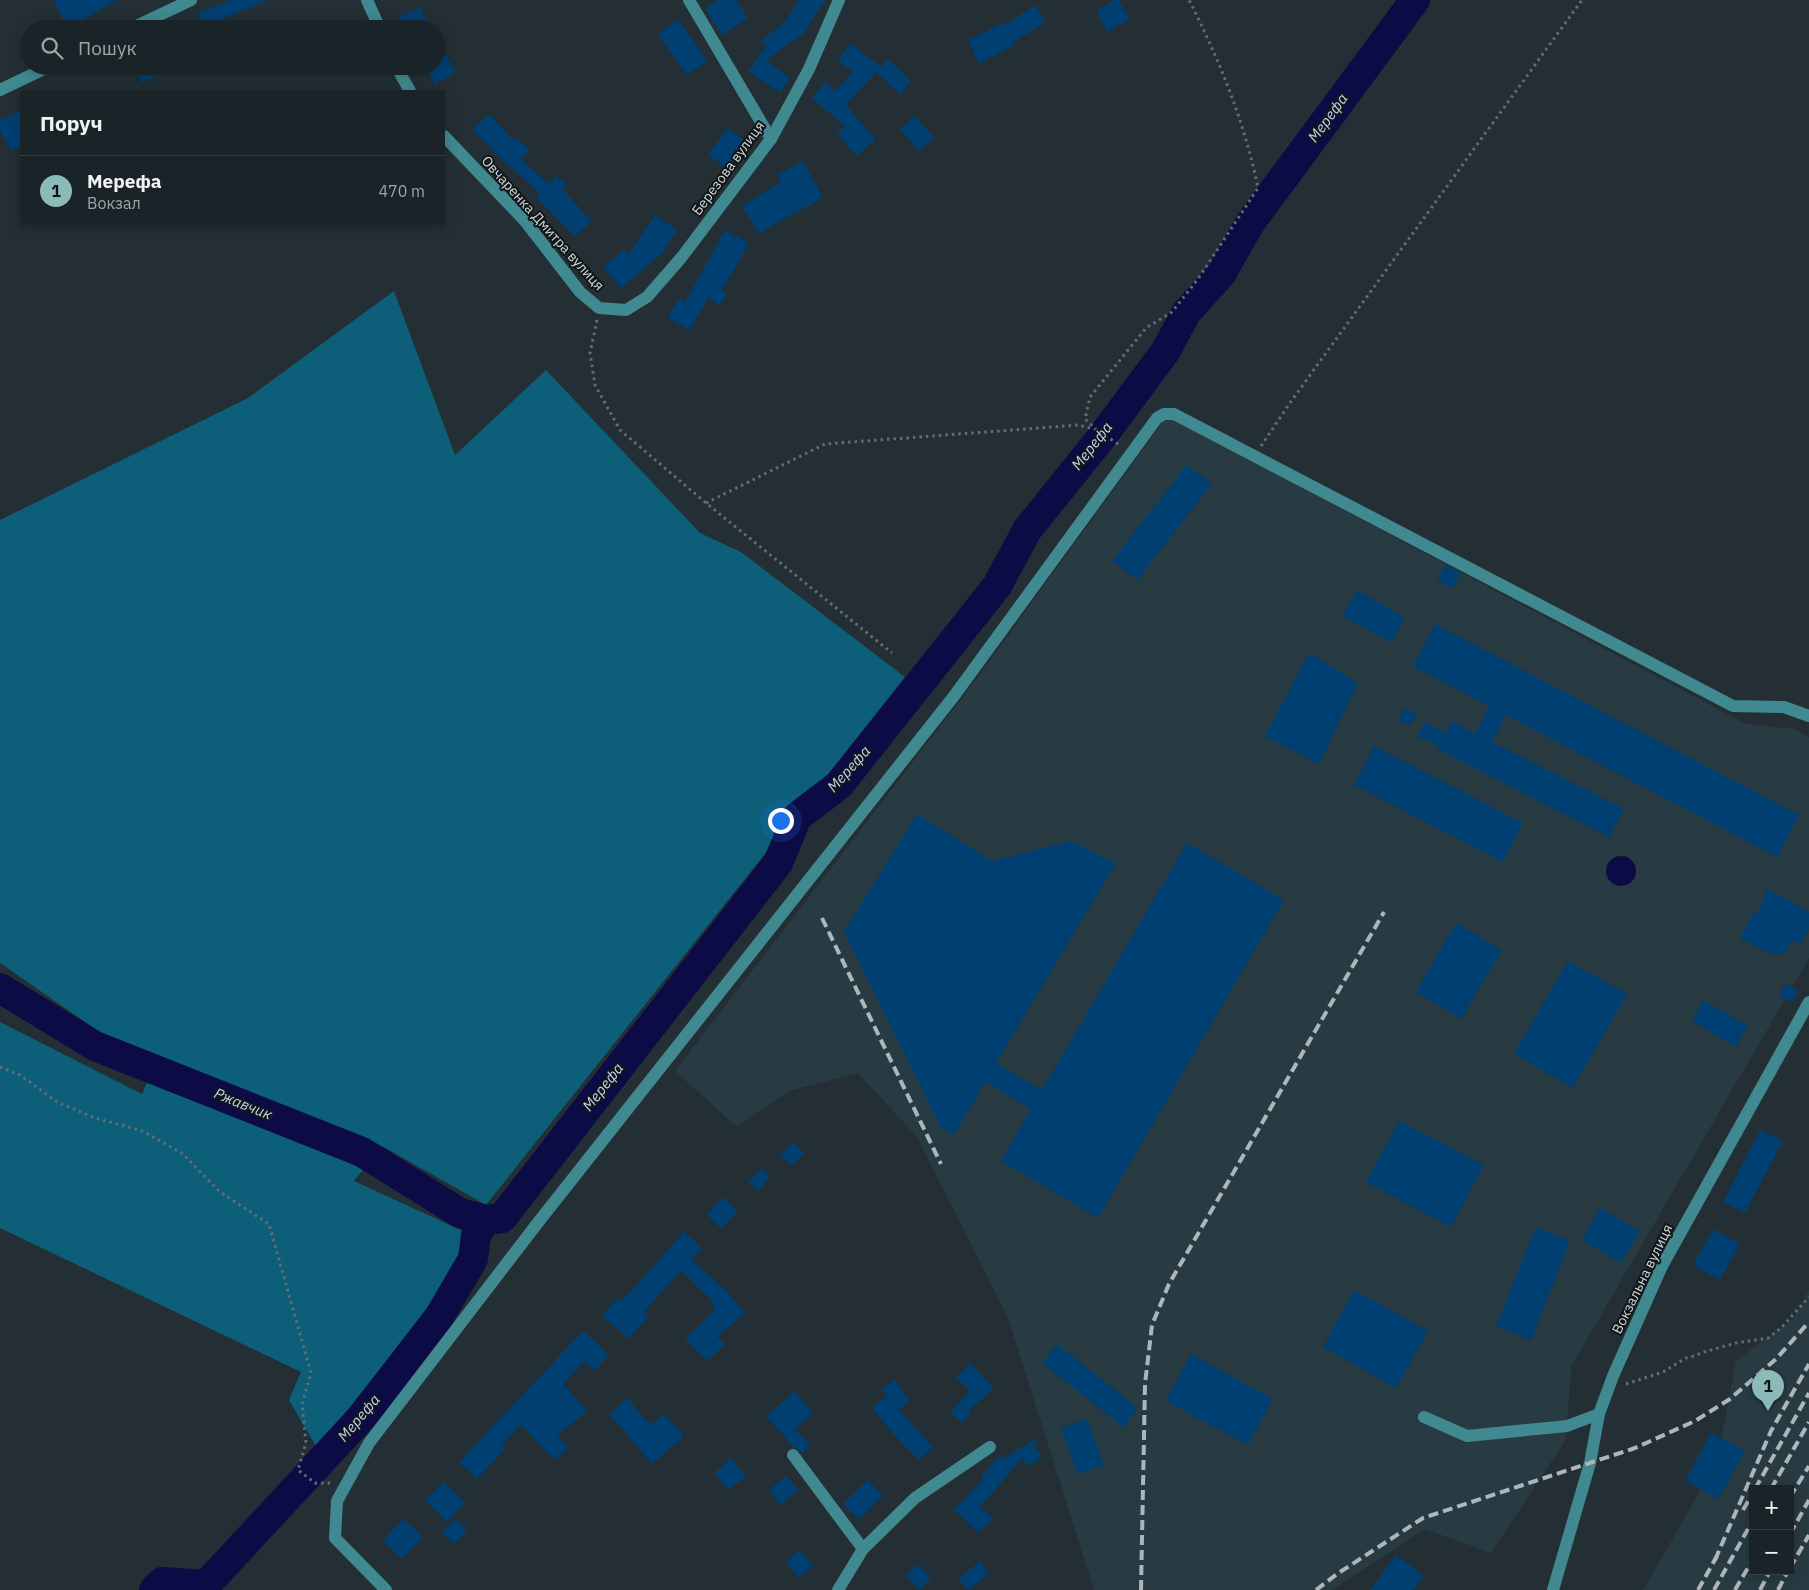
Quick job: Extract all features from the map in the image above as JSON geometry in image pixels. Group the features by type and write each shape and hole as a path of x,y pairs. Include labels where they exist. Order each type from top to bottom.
{"street":[{"path":"149,20 191,0"},
{"path":"367,0 376,20"},
{"path":"689,0 770,139"},
{"name":"Березова вулиця","path":"600,308 626,310 648,297 681,258 770,139 809,70 839,0"},
{"path":"0,90 31,75"},
{"path":"401,75 409,90"},
{"name":"Овчаренка Дмитра вулиця","path":"445,137 525,222 580,292 600,308"},
{"path":"386,1590 335,1538 337,1501 369,1443 536,1225 954,696 1157,418 1164,414 1174,414 1733,706 1784,707 1809,716"},
{"name":"Вокзальна вулиця","path":"1553,1590 1590,1463 1599,1414 1613,1376 1662,1266 1809,1002"},
{"path":"1424,1417 1467,1436 1567,1426 1599,1414"},
{"path":"838,1590 863,1549 915,1498 990,1447"},
{"path":"793,1455 863,1549"}],"path":[{"path":"1112,439 1097,430 1085,419 1090,397 1146,328 1172,312 1198,279 1258,188 1251,155 1215,55 1188,0"},
{"path":"1255,455 1292,400 1582,0"},
{"path":"600,308 590,353 595,385 620,430 892,653"},
{"path":"706,502 825,444 1079,425 1097,430"},
{"path":"0,1067 20,1075 57,1102 95,1118 143,1131 183,1154 220,1192 270,1224 311,1373 302,1404 306,1443 298,1470 315,1483"},
{"path":"1620,1388 1628,1382 1663,1372 1686,1358 1736,1343 1768,1338 1781,1328 1809,1297"}],"shaded area":[{"path":"394,291 455,455 546,370 700,533 741,552 905,677 486,1205 382,1146 354,1181 465,1232 465,1263 317,1448 289,1400 301,1372 0,1228 0,1022 142,1094 153,1069 0,963 0,520 248,398"},
{"path":"1167,416 1746,724 1794,729 1809,737 1809,958 1572,1365 1565,1441 1491,1553 1425,1529 1332,1590 1094,1590 1008,1318 917,1137 858,1073 789,1091 737,1127 675,1071 975,681"},
{"path":"1621,856 1627,857 1635,865 1635,877 1627,885 1621,886 1615,885 1607,877 1606,871 1607,865 1615,857"},
{"path":"1809,1290 1809,1590 1643,1590 1717,1462 1736,1361 1793,1319"}],"building":[{"path":"54,0 117,0 84,20 63,20"},
{"path":"230,0 268,0 224,18 225,20 194,20 200,17 198,13"},
{"path":"718,0 736,0 748,18 722,35 705,9"},
{"path":"799,0 825,0 804,33 766,60 790,78 780,93 748,71 766,46 761,40 785,22"},
{"path":"1115,0 1119,0 1130,19 1107,32 1096,11"},
{"path":"1035,5 1045,22 1012,43 1014,46 979,63 968,40 1003,23 1004,26"},
{"path":"420,7 426,20 400,20 398,17"},
{"path":"678,19 707,61 687,75 658,34"},
{"path":"850,43 881,67 888,59 911,81 900,94 876,72 846,105 876,140 856,156 837,133 845,127 812,98 825,82 835,91 853,72 838,60"},
{"path":"445,56 456,72 435,84 430,75 445,75"},
{"path":"138,75 158,75 142,83"},
{"path":"20,110 20,146 11,151 0,130 0,120"},
{"path":"489,114 513,140 516,137 530,150 521,159 549,184 556,176 567,186 563,190 592,221 575,236 536,197 540,193 500,158 473,129"},
{"path":"915,116 934,138 919,151 900,129"},
{"path":"728,128 746,142 727,168 708,155"},
{"path":"803,161 823,198 759,234 742,206 781,182 777,175"},
{"path":"655,215 677,230 660,256 621,288 603,267 624,249 629,254"},
{"path":"725,230 749,243 722,290 727,293 720,305 708,298 690,330 668,318 679,298 685,302"},
{"path":"1187,465 1212,484 1137,580 1112,561"},
{"path":"1446,565 1461,573 1452,588 1437,580"},
{"path":"1357,590 1405,618 1392,643 1343,616"},
{"path":"1435,624 1799,815 1777,857 1506,715 1492,742 1624,809 1609,837 1437,749 1439,746 1417,736 1425,722 1446,733 1452,721 1475,734 1489,706 1413,666"},
{"path":"1309,653 1358,683 1319,764 1265,736"},
{"path":"1405,708 1417,714 1409,726 1398,720"},
{"path":"1374,746 1523,823 1503,862 1354,785"},
{"path":"917,814 992,861 1071,841 1116,863 996,1063 1042,1090 1187,843 1284,900 1098,1218 1001,1161 1031,1109 985,1082 954,1135 941,1128 844,932"},
{"path":"1768,889 1809,912 1809,928 1800,944 1792,940 1785,954 1771,954 1740,938 1753,913 1757,913"},
{"path":"1456,923 1502,950 1461,1019 1416,992"},
{"path":"1568,961 1627,994 1573,1088 1514,1054"},
{"path":"1785,983 1798,991 1792,1002 1779,996"},
{"path":"1704,1000 1748,1026 1735,1047 1692,1020"},
{"path":"1399,1121 1484,1165 1451,1227 1366,1182"},
{"path":"1760,1130 1783,1141 1745,1213 1723,1202"},
{"path":"793,1142 805,1153 793,1166 780,1155"},
{"path":"761,1168 770,1177 758,1191 748,1182"},
{"path":"723,1197 738,1211 721,1229 707,1215"},
{"path":"1600,1208 1640,1231 1621,1263 1582,1240"},
{"path":"1536,1227 1570,1241 1531,1340 1496,1326"},
{"path":"1713,1229 1740,1244 1720,1280 1693,1265"},
{"path":"684,1232 702,1249 692,1259 726,1291 745,1313 717,1337 725,1344 707,1361 685,1339 716,1309 711,1304 714,1302 681,1271 644,1312 649,1317 628,1339 602,1315 619,1297 622,1301"},
{"path":"1354,1290 1428,1331 1396,1388 1323,1347"},
{"path":"583,1331 609,1355 594,1371 585,1361 563,1384 587,1411 557,1436 568,1447 555,1460 521,1425 501,1446 505,1449 477,1479 459,1462"},
{"path":"1057,1344 1138,1408 1123,1427 1042,1363"},
{"path":"1191,1354 1273,1399 1248,1445 1166,1401"},
{"path":"971,1363 994,1388 969,1410 972,1412 962,1423 950,1412 970,1391 956,1377"},
{"path":"895,1380 910,1401 898,1409 933,1447 919,1460 888,1428 872,1407 887,1396 882,1389"},
{"path":"795,1391 813,1414 795,1429 810,1446 802,1453 794,1447 766,1416"},
{"path":"627,1398 651,1425 664,1414 684,1436 652,1464 609,1414"},
{"path":"1087,1419 1104,1465 1078,1474 1061,1428"},
{"path":"1711,1433 1745,1451 1718,1499 1685,1481"},
{"path":"1036,1439 1038,1440 1034,1444 1042,1458 1028,1466 1023,1458 980,1507 993,1518 979,1533 954,1510 983,1479 981,1477 999,1456 1002,1459"},
{"path":"731,1458 746,1476 729,1490 714,1473"},
{"path":"786,1476 798,1490 781,1505 769,1490"},
{"path":"868,1480 883,1495 859,1519 843,1504"},
{"path":"444,1482 465,1502 447,1522 425,1501"},
{"path":"403,1519 422,1537 402,1559 383,1541"},
{"path":"455,1519 467,1530 454,1544 442,1533"},
{"path":"800,1550 813,1565 799,1578 786,1562"},
{"path":"1396,1555 1424,1576 1413,1590 1370,1590"},
{"path":"980,1561 989,1573 968,1590 958,1579"},
{"path":"917,1564 931,1578 919,1590 905,1576"}],"waterway":[{"name":"Мерефа","path":"154,1590 162,1582 206,1585 361,1418 439,1317 473,1259 476,1235 486,1220 502,1218 778,863 797,817 839,785 997,586 1027,530 1101,438 1165,352 1186,313 1221,274 1250,223 1415,0"},
{"name":"Ржавчик","path":"0,988 95,1046 362,1152 460,1213 486,1220"}],"railway":[{"path":"1141,1590 1145,1384 1152,1325 1169,1284 1384,912"},
{"path":"822,918 941,1164"},
{"path":"1316,1590 1337,1574 1423,1518 1635,1448 1695,1421 1730,1399 1776,1359 1809,1322"},
{"path":"1715,1560 1771,1431 1809,1364"},
{"path":"1757,1485 1809,1393"},
{"path":"1773,1485 1809,1422"},
{"path":"1794,1490 1809,1466"},
{"path":"1743,1510 1749,1500"},
{"path":"1792,1530 1809,1500"},
{"path":"1714,1590 1749,1527"},
{"path":"1794,1561 1809,1535"},
{"path":"1698,1590 1717,1556"},
{"path":"1735,1590 1749,1566"},
{"path":"1760,1590 1768,1575"},
{"path":"1778,1590 1786,1575"}],"place":[{"name":"Мерефа","path":"1768,1411"}]}
